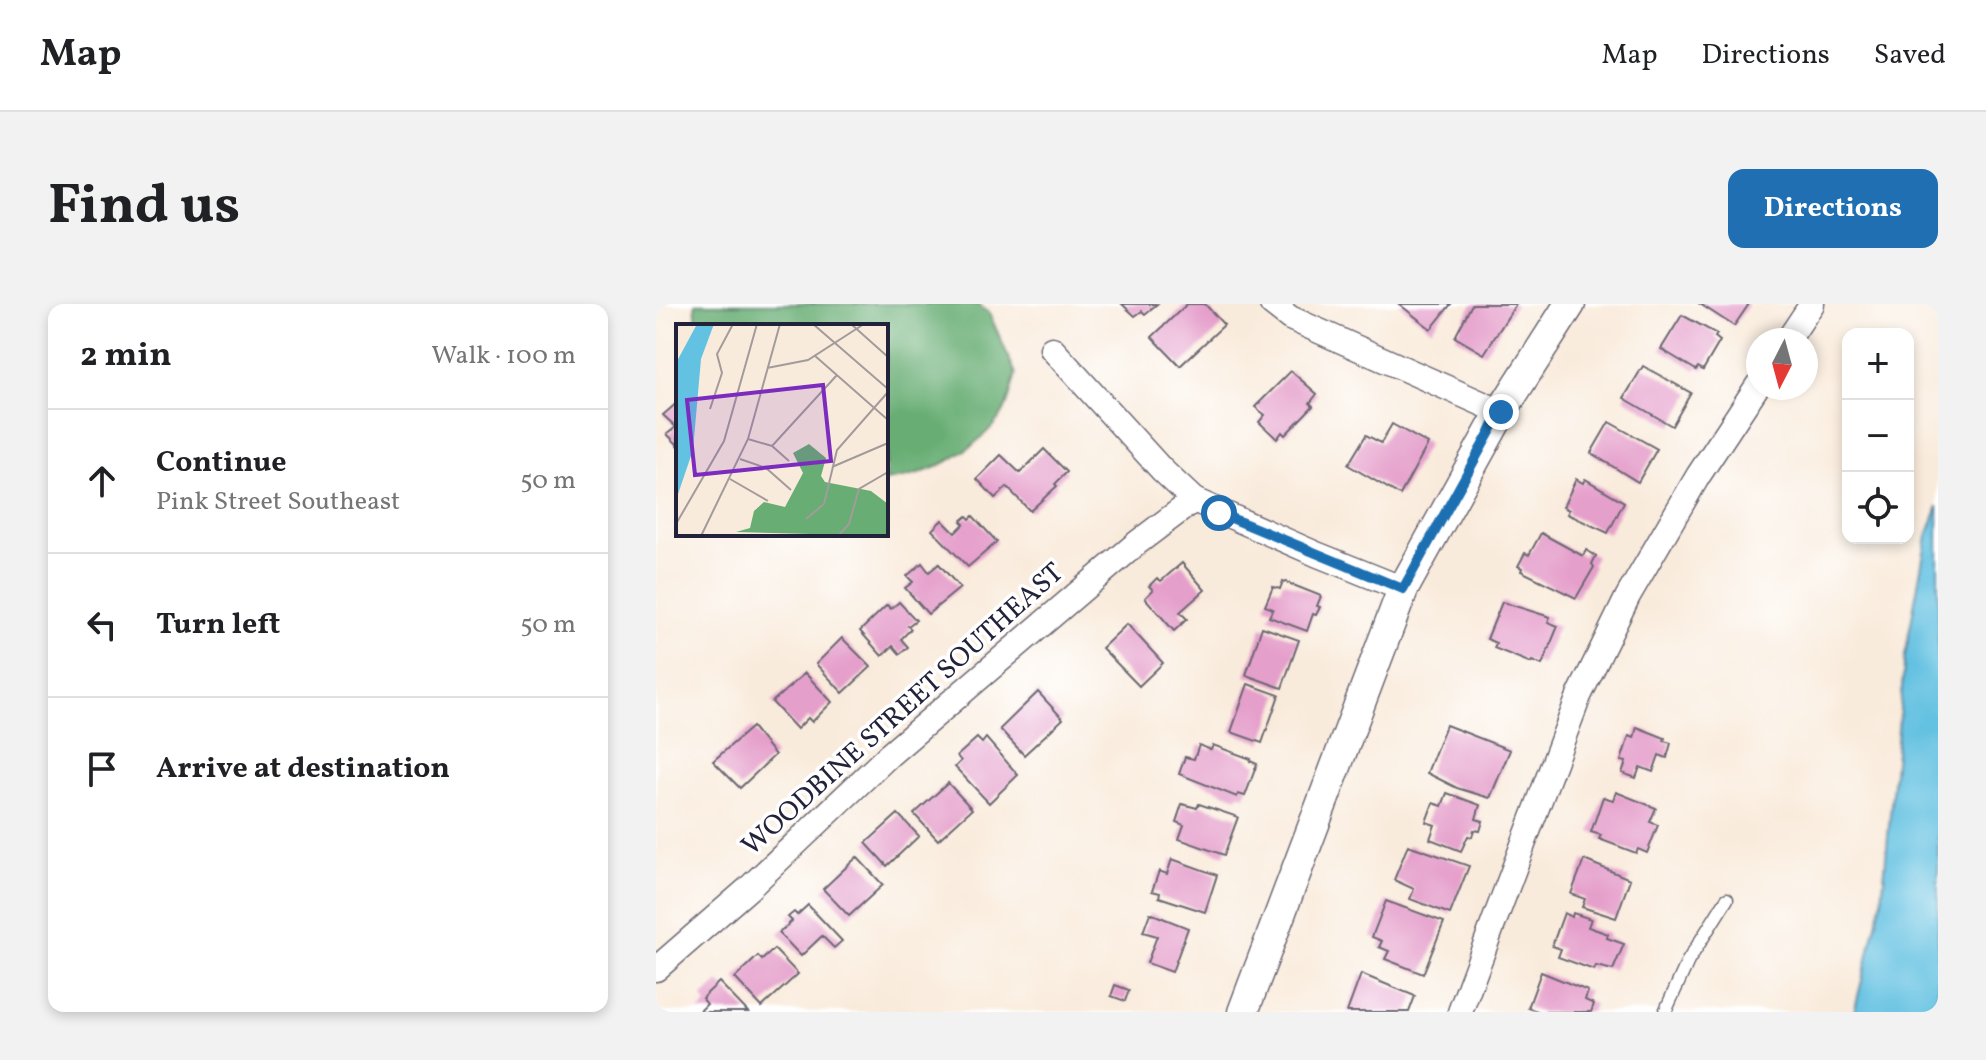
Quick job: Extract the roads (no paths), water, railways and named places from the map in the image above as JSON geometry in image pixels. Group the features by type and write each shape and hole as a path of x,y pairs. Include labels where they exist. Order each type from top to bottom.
{"street":[{"path":"1272,304 1290,318 1501,412"},
{"path":"1243,1012 1403,589 1501,412 1570,304"},
{"path":"1796,328 1812,304"},
{"path":"1052,349 1162,470 1194,500 1403,589"},
{"path":"1460,1012 1579,696 1628,596 1698,476 1748,400"},
{"name":"WOODBINE STREET SOUTHEAST","path":"656,969 748,889 889,755 1137,543 1194,500"}],"lane":[{"path":"1665,1012 1688,961 1727,899"}],"water":[{"path":"1938,506 1938,1012 1854,1012 1882,900 1905,655 1927,536"}]}
